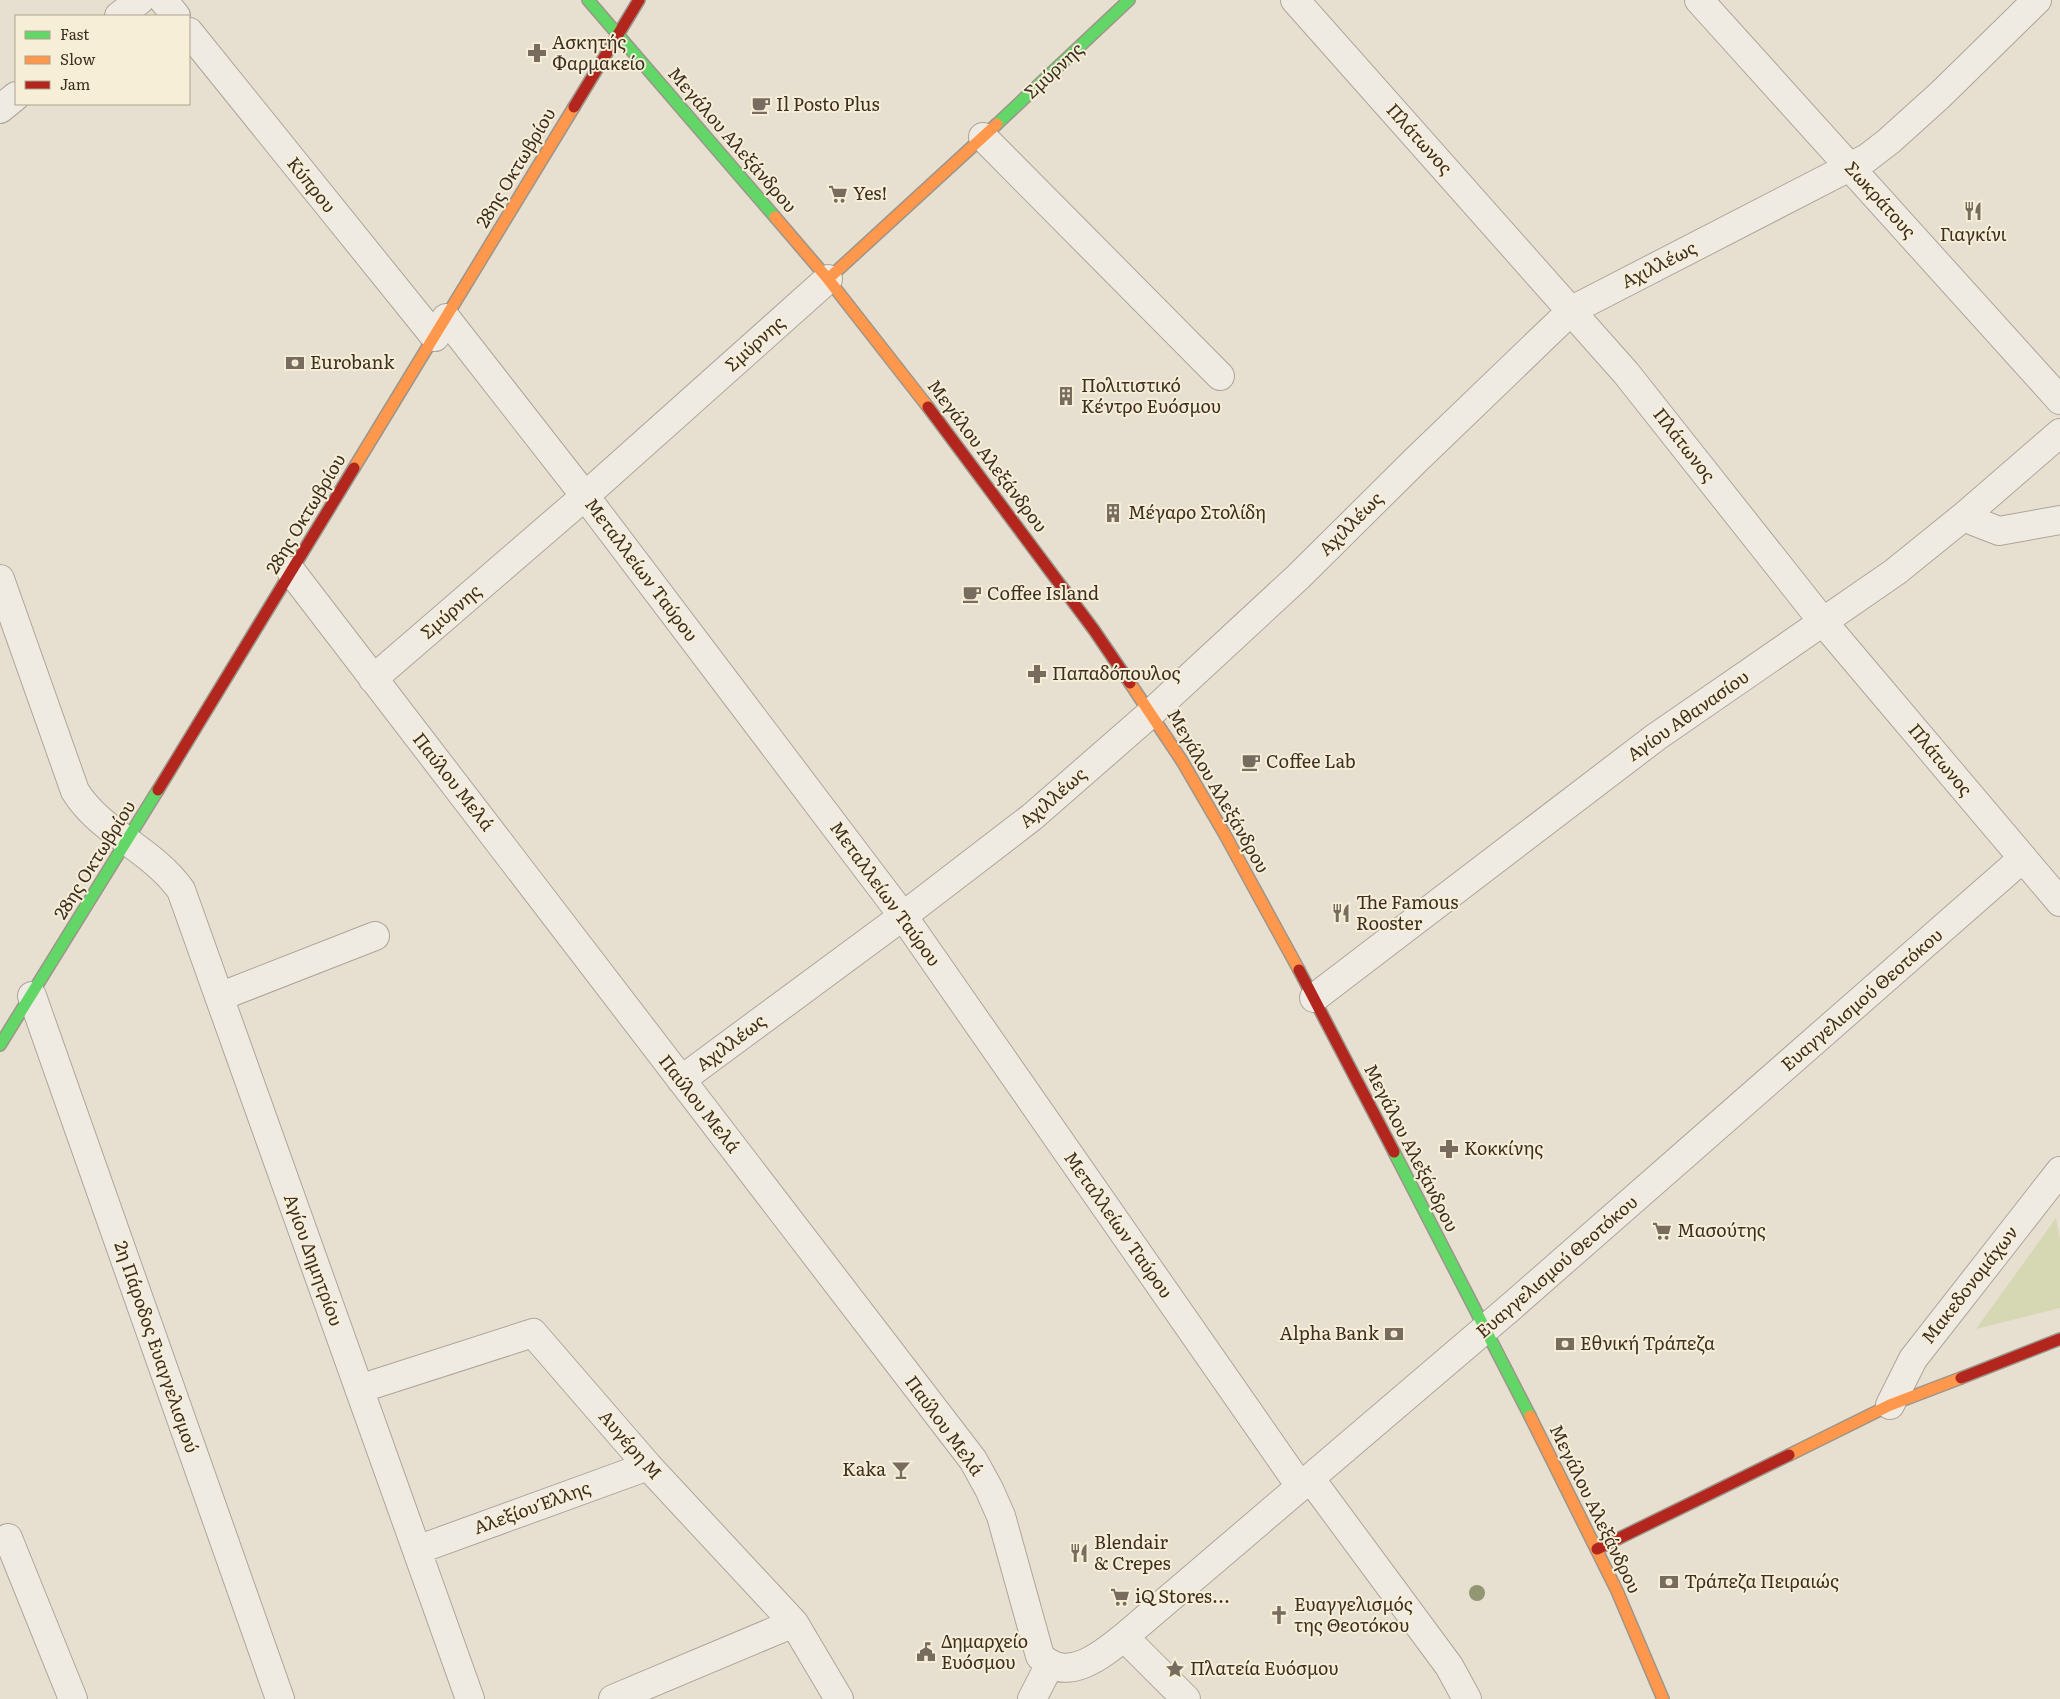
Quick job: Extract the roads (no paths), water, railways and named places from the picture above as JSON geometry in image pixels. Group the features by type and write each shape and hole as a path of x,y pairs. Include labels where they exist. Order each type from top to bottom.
{"street":[{"path":"120,15 140,0"},
{"path":"163,0 175,15"},
{"name":"Μεγάλου Αλεξάνδρου","path":"588,0 828,279 918,393 1094,630 1151,713 1224,833 1314,998 1597,1549 1663,1699"},
{"name":"28ης Οκτωβρίου","path":"0,1046 128,840 639,0"},
{"name":"Σμύρνης","path":"373,679 585,496 828,279 984,137 1129,0"},
{"name":"Πλάτωνος","path":"1295,0 1626,372 1824,623 2060,902"},
{"name":"Σωκράτους","path":"1700,0 2060,400"},
{"name":"Αχιλλέως","path":"681,1080 903,916 1032,817 1151,713 1298,577 1572,310 1867,158 1889,141 2037,0"},
{"name":"Κύπρου","path":"190,33 440,327"},
{"path":"0,109 15,97"},
{"path":"984,137 1220,376"},
{"name":"Μεταλλείων Ταύρου","path":"440,327 585,496 903,916 1305,1482 1449,1666 1467,1699"},
{"name":"Αγίου Αθανασίου","path":"1314,998 1656,737 1824,623 1895,572 1963,517 2060,433"},
{"path":"1963,517 1999,531 2060,520"},
{"name":"Παύλου Μελά","path":"291,572 973,1460 1001,1516 1037,1651 1041,1658 1050,1664"},
{"name":"Αγίου Δημητρίου","path":"0,579 75,790 90,811 165,869 181,890 470,1699"},
{"name":"Ευαγγελισμού Θεοτόκου","path":"1050,1664 1068,1667 1083,1665 1098,1657 1124,1637 1485,1330 2022,858"},
{"path":"219,998 375,936"},
{"name":"2η Πάροδος Ευαγγελισμού","path":"32,996 280,1699"},
{"name":"Μακεδονομάχων","path":"1890,1405 1913,1359 2060,1171"},
{"name":"Αυγέρη Μ","path":"359,1389 533,1333 648,1466 794,1623 839,1699"},
{"path":"1597,1549 1890,1405 2060,1339"},
{"name":"Αλεξίου Έλλης","path":"417,1550 648,1466"},
{"path":"8,1538 73,1699"},
{"path":"613,1699 794,1623"},
{"path":"1124,1637 1186,1699"},
{"path":"1032,1699 1050,1664"}],"place":[{"name":"Ασκητής Φαρμακείο","path":"537,53"},
{"name":"Il Posto Plus","path":"761,105"},
{"name":"Yes!","path":"838,194"},
{"name":"Γιαγκίνι","path":"1973,211"},
{"name":"Eurobank","path":"295,363"},
{"name":"Πολιτιστικό Κέντρο Ευόσμου","path":"1066,396"},
{"name":"Μέγαρο Στολίδη","path":"1113,513"},
{"name":"Coffee Island","path":"972,594"},
{"name":"Παπαδόπουλος","path":"1037,674"},
{"name":"Coffee Lab","path":"1251,762"},
{"name":"The Famous Rooster","path":"1341,913"},
{"name":"Κοκκίνης","path":"1449,1149"},
{"name":"Μασούτης","path":"1662,1231"},
{"name":"Alpha Bank","path":"1394,1334"},
{"name":"Εθνική Τράπεζα","path":"1565,1344"},
{"name":"Kaka","path":"901,1470"},
{"name":"Blendair & Crepes","path":"1079,1553"},
{"name":"Τράπεζα Πειραιώς","path":"1669,1582"},
{"name":"iQ Stores...","path":"1120,1597"},
{"name":"Ευαγγελισμός της Θεοτόκου","path":"1279,1615"},
{"name":"Δημαρχείο Ευόσμου","path":"926,1652"},
{"name":"Πλατεία Ευόσμου","path":"1175,1669"}]}
